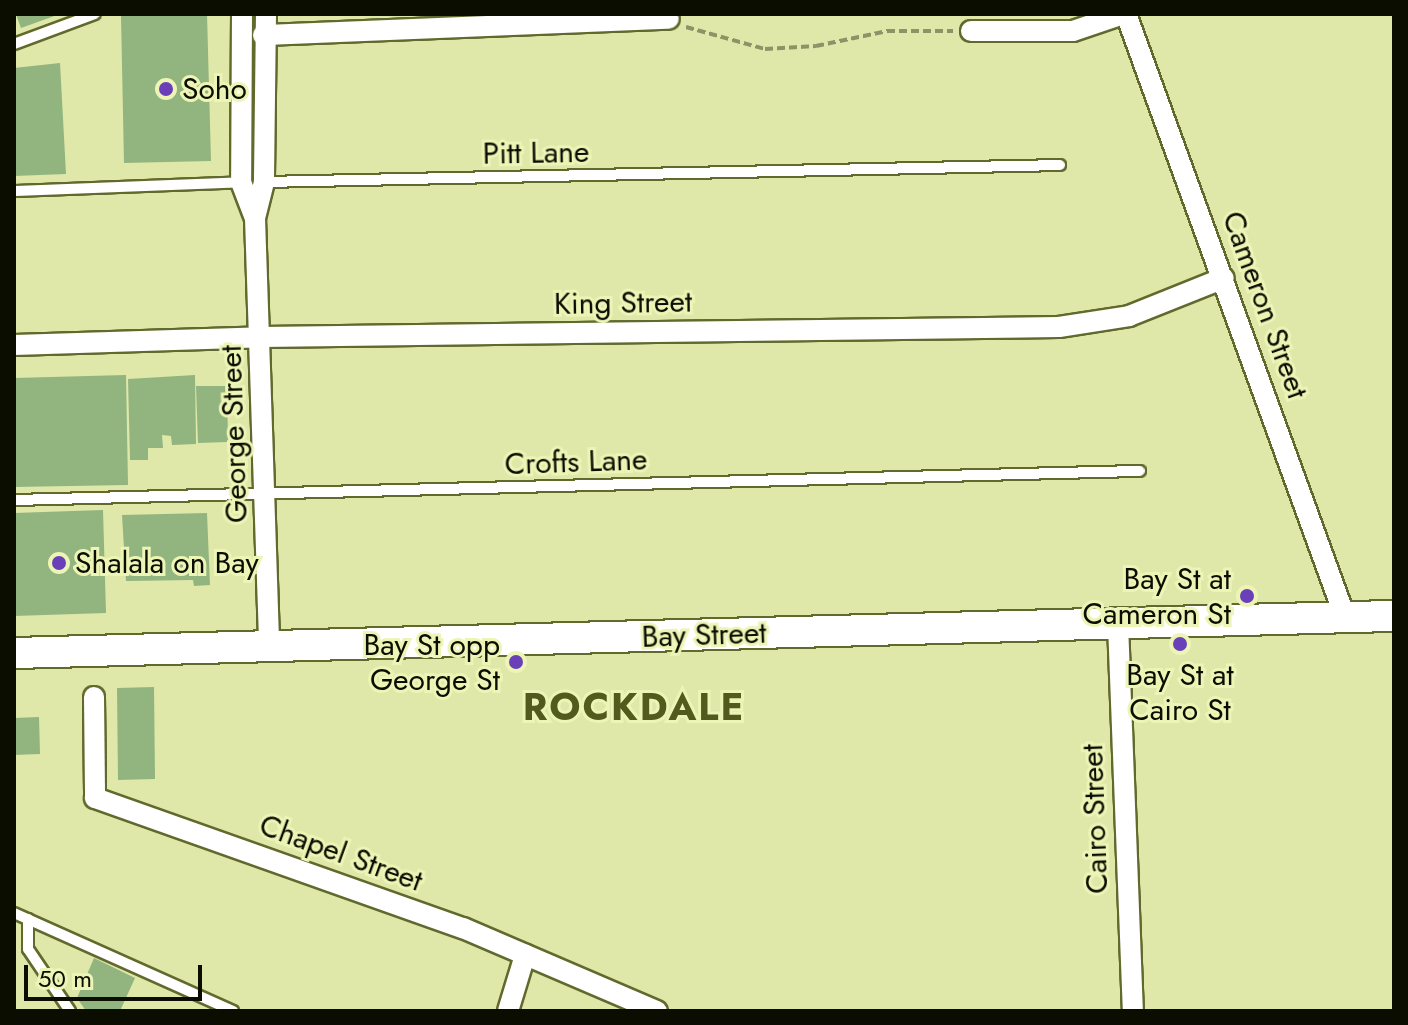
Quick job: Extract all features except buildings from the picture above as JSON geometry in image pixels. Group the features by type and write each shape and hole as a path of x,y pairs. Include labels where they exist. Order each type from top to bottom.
{"main road":[{"name":"Bay Street","path":"14,653 1394,616"}],"street":[{"name":"George Street","path":"242,14 241,182 255,218"},
{"path":"971,31 1073,31 1124,14"},
{"name":"Cameron Street","path":"1124,14 1224,278 1345,617"},
{"path":"265,24 669,19"},
{"name":"George Street","path":"265,24 264,182 255,218 262,337 269,648"},
{"name":"King Street","path":"14,345 262,337 1059,327 1129,316 1224,278"},
{"name":"Cairo Street","path":"1118,624 1133,1011"},
{"name":"Chapel Street","path":"94,697 95,798 525,955 657,1011"},
{"path":"508,1011 525,955"}],"lane":[{"path":"14,44 95,14"},
{"name":"Pitt Lane","path":"14,191 241,182 1060,165"},
{"name":"Crofts Lane","path":"14,500 1140,471"},
{"path":"14,913 233,1011"},
{"path":"28,919 28,949 70,1011"}],"path":[{"path":"669,19 703,34 765,49 816,46 887,31 971,31"}],"place":[{"name":"Soho","path":"166,89"},
{"name":"Shalala on Bay","path":"59,563"},
{"name":"Bay St at Cameron St","path":"1247,596"},
{"name":"Bay St at Cairo St","path":"1180,644"},
{"name":"Bay St opp George St","path":"516,662"}],"district":[{"name":"ROCKDALE","path":"634,707"}]}
